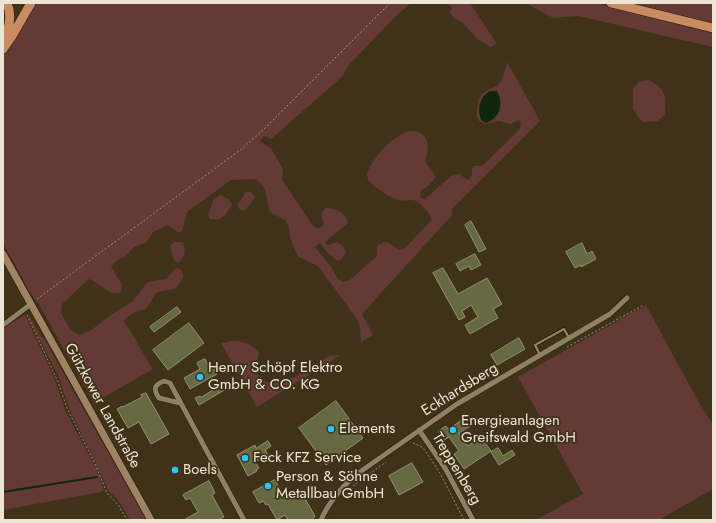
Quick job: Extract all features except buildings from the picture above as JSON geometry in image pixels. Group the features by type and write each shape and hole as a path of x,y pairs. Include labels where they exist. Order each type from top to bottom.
{"highway":[{"path":"3,44 10,22 7,3"},
{"path":"3,49 31,3"},
{"path":"611,3 713,28"}],"main road":[{"name":"Gützkower Landstraße","path":"3,254 151,520"}],"street":[{"name":"Eckhardsberg","path":"321,520 332,500 347,482 418,430 457,404 610,314 627,298"},
{"path":"3,325 30,304"},
{"path":"180,403 159,398 155,392 155,387 158,383 164,381 170,384 244,520"},
{"name":"Treppenberg","path":"418,430 445,468 473,520"}],"lane":[{"path":"540,355 535,345 564,329 569,339"}],"path":[{"path":"30,304 243,148 263,130 390,3"},
{"path":"563,349 642,306"},
{"path":"24,309 107,493 119,506 127,520"},
{"path":"422,435 412,443 422,447 426,452 441,475 464,520"},
{"path":"350,489 390,458"}],"shaded area":[{"path":"35,3 411,3 396,16 348,66 343,76 271,139 264,136 260,141 271,148 283,169 282,180 313,226 318,229 322,227 324,223 321,214 325,208 340,211 344,215 348,223 325,242 328,245 337,242 343,246 346,252 342,259 338,261 328,253 320,243 315,247 330,265 338,279 343,282 350,280 377,256 377,246 384,242 389,243 399,250 405,248 431,221 429,214 418,202 414,200 392,198 368,180 367,174 370,167 382,150 391,142 400,135 408,132 417,132 424,136 428,147 425,162 436,177 426,188 422,189 420,193 421,198 425,199 451,176 459,174 468,180 472,175 473,166 482,166 519,130 521,125 519,120 510,124 499,121 485,124 479,121 476,114 479,98 484,92 497,86 502,80 507,62 540,121 452,209 452,215 362,314 373,335 361,342 360,327 356,318 319,267 298,257 290,238 289,227 285,220 270,212 265,191 256,179 231,180 187,212 182,231 179,233 167,225 153,232 147,242 134,247 126,256 116,261 111,267 122,285 121,293 112,293 89,279 62,304 61,313 70,329 79,335 90,331 115,312 132,302 147,283 166,279 175,269 179,268 183,273 183,278 175,289 156,293 146,309 134,313 124,321 153,369 94,403 3,243 3,55"},
{"path":"447,3 470,3 497,44 491,47 477,39 462,22 455,19 450,13 452,7"},
{"path":"525,3 595,3 713,32 713,47 578,16 553,18"},
{"path":"625,3 705,3 713,5 713,24"},
{"path":"649,80 659,87 664,94 665,114 658,121 642,122 633,109 633,89 639,82"},
{"path":"490,91 497,91 500,106 495,118 486,123 481,120 479,108 481,100"},
{"path":"246,192 251,192 255,197 245,211 240,210 237,206"},
{"path":"220,195 229,199 232,205 221,218 210,219 208,215 214,199"},
{"path":"174,242 183,242 185,248 184,256 178,263 173,259 170,246"},
{"path":"646,305 699,403 713,424 713,489 659,520 536,520 583,494 518,377"},
{"path":"25,315 54,377 65,410 97,470 104,491 3,510 3,328"},
{"path":"28,317 30,317 42,338 43,337 146,520 130,520 117,498 109,492 69,408 58,375"},
{"path":"231,341 247,343 259,353 255,370 259,377 268,383 295,377 329,356 341,355 257,407 221,343"}],"waterway":[{"path":"3,492 97,477"}],"place":[{"name":"Henry Schöpf Elektro GmbH & CO. KG","path":"200,377"},
{"name":"Elements","path":"331,429"},
{"name":"Energieanlagen Greifswald GmbH","path":"453,430"},
{"name":"Feck KFZ Service","path":"245,458"},
{"name":"Boels","path":"175,470"},
{"name":"Person & Söhne Metallbau GmbH","path":"268,486"}]}
